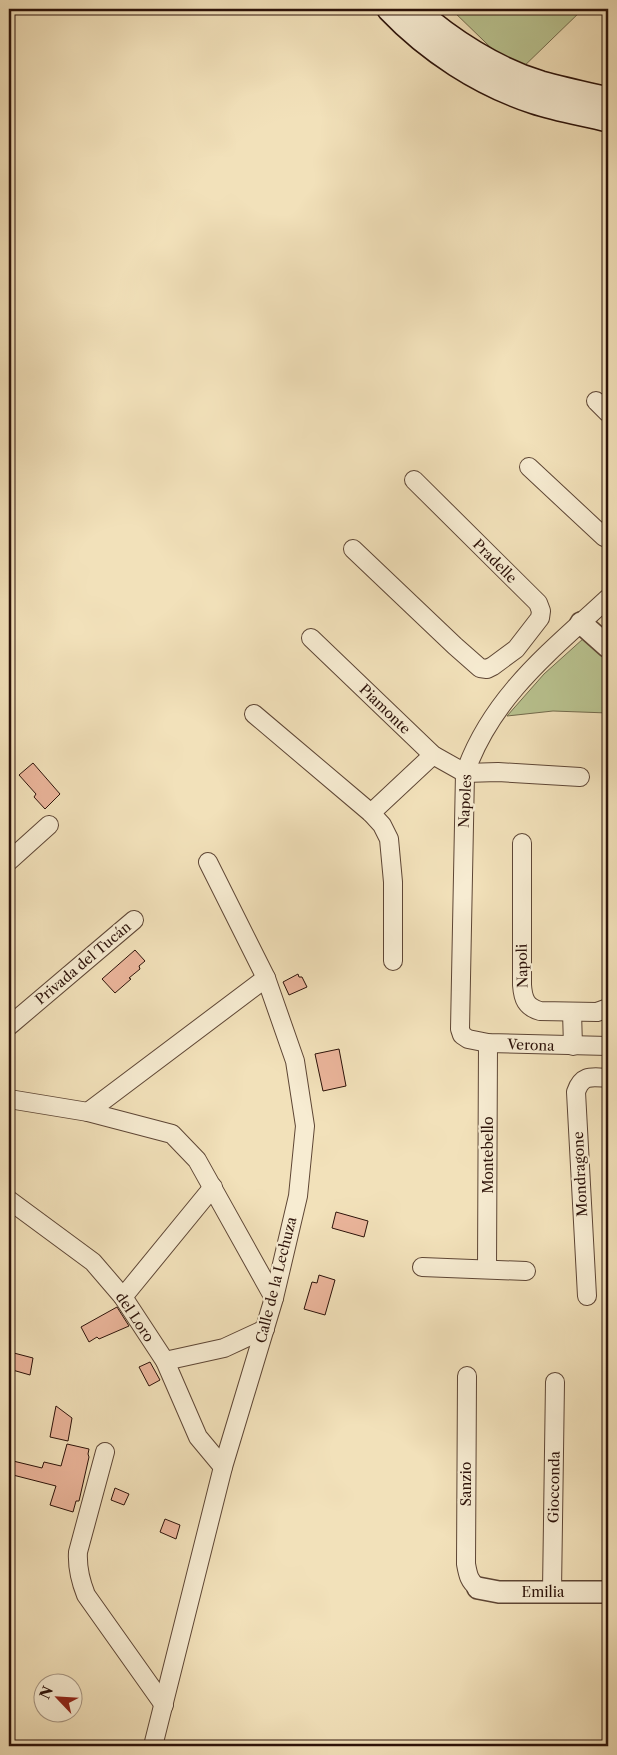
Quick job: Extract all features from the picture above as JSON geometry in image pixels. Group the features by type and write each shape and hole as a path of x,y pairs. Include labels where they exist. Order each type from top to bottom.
{"main road":[{"path":"397,9 466,49 519,76 541,84 608,100"},
{"path":"397,9 406,26 458,65 485,80 535,102 608,119"}],"street":[{"path":"529,468 604,537 608,538"},
{"name":"Pradelle","path":"353,549 454,646 480,668 487,669 493,666 516,649 540,618 542,611 538,603 414,480"},
{"name":"Napoles","path":"460,1029 465,773 473,749 494,714 533,666 608,598"},
{"path":"581,623 608,647"},
{"name":"Piamonte","path":"312,638 433,755 465,773"},
{"path":"516,649 533,666"},
{"path":"254,714 372,812 382,825 389,840 392,858 393,961"},
{"path":"372,812 433,755"},
{"path":"465,773 498,772 580,776"},
{"path":"9,861 49,824"},
{"name":"Napoli","path":"522,843 522,985 523,995 527,1004 540,1011 598,1012 608,1008"},
{"name":"Calle de la Lechuza","path":"153,1746 222,1466 274,1298 298,1196 305,1126 295,1061 266,978 208,862"},
{"name":"Privada del Tucán","path":"9,1026 134,920"},
{"path":"88,1112 266,978"},
{"path":"572,1012 573,1046"},
{"name":"Verona","path":"460,1029 462,1035 468,1039 488,1043 608,1046"},
{"name":"Montebello","path":"487,1268 488,1043"},
{"name":"Mondragone","path":"587,1296 576,1092 581,1081 586,1078 608,1078"},
{"path":"9,1099 88,1112 172,1134 197,1160 274,1298"},
{"path":"124,1297 212,1188"},
{"name":"del Loro","path":"9,1200 93,1262 124,1297 165,1362 198,1437 222,1466"},
{"path":"422,1267 526,1271"},
{"path":"165,1362 224,1348 265,1329"},
{"name":"Sanzio","path":"466,1376 466,1564 468,1577 478,1588"},
{"name":"Giocconda","path":"552,1592 555,1382"},
{"path":"105,1452 78,1552 77,1568 86,1595 164,1705"},
{"name":"Emilia","path":"478,1588 498,1592 608,1592"}],"green space":[{"path":"451,9 583,9 517,73"},
{"path":"584,638 608,657 608,713 553,711 507,716 544,674"}],"building":[{"path":"33,763 60,794 45,809 34,797 36,794 19,775"},
{"path":"135,950 145,961 139,966 140,969 129,978 131,979 115,993 102,979"},
{"path":"298,974 299,977 302,977 307,987 289,995 283,982"},
{"path":"339,1049 346,1086 323,1091 315,1054"},
{"path":"336,1212 368,1221 364,1237 332,1228"},
{"path":"319,1275 335,1280 325,1315 304,1309 312,1282 317,1283"},
{"path":"117,1307 129,1326 99,1339 97,1337 89,1342 81,1327"},
{"path":"10,1352 33,1358 30,1375 9,1369"},
{"path":"150,1362 160,1380 149,1386 139,1367"},
{"path":"56,1406 72,1418 68,1441 50,1437"},
{"path":"67,1444 89,1449 89,1457 79,1501 76,1501 73,1512 50,1505 56,1486 9,1474 9,1460 42,1468 44,1462 61,1466"},
{"path":"115,1488 129,1494 124,1505 111,1500"},
{"path":"165,1519 180,1525 176,1539 160,1532"}]}
